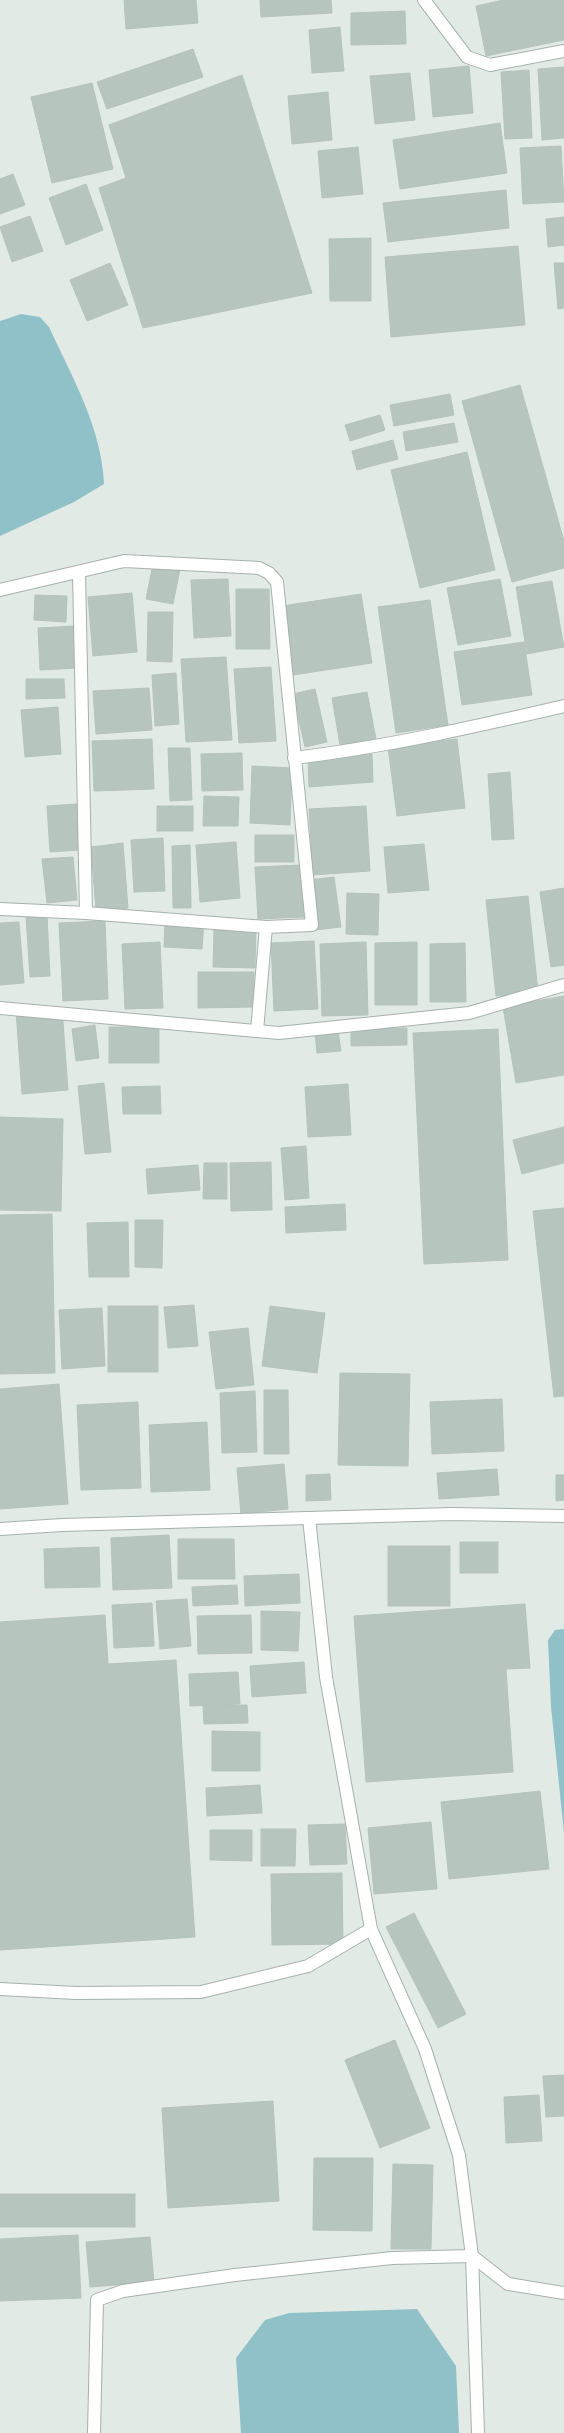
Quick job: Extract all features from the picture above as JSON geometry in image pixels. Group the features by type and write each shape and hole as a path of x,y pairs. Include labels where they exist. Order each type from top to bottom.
{"street":[{"path":"424,0 467,57 490,65 564,51"},
{"path":"0,590 78,573 124,561 260,568 269,573 277,582 312,925 266,927 86,913 0,909"},
{"path":"78,573 86,913"},
{"path":"294,758 362,750 468,729 564,706"},
{"path":"257,1031 266,927"},
{"path":"0,1008 279,1033 469,1013 564,985"},
{"path":"0,1529 62,1525 452,1514 564,1516"},
{"path":"310,1518 326,1677 371,1929 426,2049 459,2155 472,2256 478,2433"},
{"path":"0,1989 76,1993 201,1992 308,1966 371,1929"},
{"path":"94,2433 97,2300 123,2291 235,2275 392,2258 472,2256 508,2284 564,2293"}],"water":[{"path":"21,314 40,317 49,327 76,384 92,423 102,463 104,484 74,502 0,536 0,321"},
{"path":"564,1629 564,1833 551,1707 548,1640 555,1630"},
{"path":"417,2309 456,2366 459,2433 241,2433 236,2358 265,2320 289,2313"}],"building":[{"path":"124,0 196,0 198,23 126,29"},
{"path":"260,0 331,0 332,13 261,17"},
{"path":"504,0 564,0 564,40 486,56 476,6"},
{"path":"405,11 406,44 351,45 351,13"},
{"path":"340,27 344,71 312,73 309,30"},
{"path":"193,49 203,77 107,109 97,82"},
{"path":"469,66 473,113 433,117 429,70"},
{"path":"564,67 564,138 542,140 538,69"},
{"path":"529,70 532,138 505,139 501,72"},
{"path":"410,73 415,120 375,124 370,76"},
{"path":"242,75 312,293 143,328 99,188 126,178 109,125"},
{"path":"92,83 113,169 52,183 31,97"},
{"path":"328,92 332,140 292,144 288,96"},
{"path":"500,123 507,173 400,189 393,140"},
{"path":"561,146 564,202 523,204 520,148"},
{"path":"358,147 363,194 322,198 318,151"},
{"path":"13,174 25,205 0,214 0,179"},
{"path":"86,184 103,230 66,245 49,198"},
{"path":"506,190 509,228 388,242 383,203"},
{"path":"30,216 43,251 12,262 0,227"},
{"path":"564,217 564,245 548,247 546,219"},
{"path":"371,238 371,301 330,301 329,239"},
{"path":"518,246 525,325 391,337 385,257"},
{"path":"110,263 128,305 87,321 70,280"},
{"path":"554,263 564,263 564,308 558,309"},
{"path":"520,385 564,541 564,568 512,582 462,401"},
{"path":"450,394 454,415 394,426 390,405"},
{"path":"380,415 385,430 350,441 345,425"},
{"path":"454,423 458,442 406,451 403,432"},
{"path":"393,440 398,459 357,470 352,451"},
{"path":"467,452 495,570 420,588 391,470"},
{"path":"153,564 180,569 173,604 146,599"},
{"path":"228,579 231,636 194,638 191,580"},
{"path":"500,579 511,636 458,645 447,588"},
{"path":"552,581 564,647 527,654 516,587"},
{"path":"236,589 269,589 270,649 236,649"},
{"path":"132,593 137,652 93,656 88,597"},
{"path":"361,594 372,663 293,675 282,606"},
{"path":"35,595 67,596 66,622 34,620"},
{"path":"430,600 448,725 396,733 378,607"},
{"path":"148,612 173,612 172,662 147,661"},
{"path":"75,626 77,668 40,670 38,628"},
{"path":"524,642 532,695 462,705 454,652"},
{"path":"226,657 232,740 186,742 181,659"},
{"path":"271,667 276,741 239,743 234,669"},
{"path":"176,673 179,724 155,726 152,675"},
{"path":"26,679 64,679 65,698 26,699"},
{"path":"149,688 152,730 96,734 93,691"},
{"path":"315,689 327,742 305,747 293,694"},
{"path":"367,692 376,739 340,745 332,698"},
{"path":"58,707 61,754 25,757 21,710"},
{"path":"152,739 154,789 94,791 92,741"},
{"path":"457,739 465,808 397,816 388,747"},
{"path":"168,748 190,748 192,800 170,801"},
{"path":"242,753 243,790 202,791 201,754"},
{"path":"372,754 373,782 309,787 308,757"},
{"path":"252,766 292,768 290,825 250,823"},
{"path":"510,772 514,839 492,840 488,774"},
{"path":"204,796 239,797 238,826 203,826"},
{"path":"77,804 80,850 50,852 47,806"},
{"path":"157,806 193,806 193,831 157,831"},
{"path":"366,806 370,871 313,875 309,809"},
{"path":"255,835 294,835 294,862 255,862"},
{"path":"163,838 165,891 134,892 131,840"},
{"path":"236,842 240,898 200,902 196,845"},
{"path":"123,843 128,908 96,911 91,847"},
{"path":"424,844 429,890 388,893 384,847"},
{"path":"190,845 191,908 173,908 172,846"},
{"path":"73,857 77,900 47,903 42,859"},
{"path":"302,865 304,917 258,919 255,867"},
{"path":"334,877 341,927 315,930 309,880"},
{"path":"564,888 564,965 551,967 540,892"},
{"path":"347,893 379,894 378,935 346,934"},
{"path":"528,896 538,992 496,996 486,900"},
{"path":"47,915 50,976 30,977 26,916"},
{"path":"165,919 204,921 202,949 164,947"},
{"path":"105,921 108,999 63,1001 59,923"},
{"path":"19,922 24,983 0,985 0,923"},
{"path":"214,927 256,928 255,968 213,967"},
{"path":"314,941 318,1009 274,1011 271,943"},
{"path":"160,942 163,1008 125,1009 122,944"},
{"path":"366,942 368,1015 322,1016 320,944"},
{"path":"417,942 417,1005 375,1005 375,943"},
{"path":"465,943 466,1002 430,1002 430,944"},
{"path":"198,972 254,972 254,1007 198,1008"},
{"path":"564,996 564,1075 516,1083 503,1007"},
{"path":"62,1008 68,1090 22,1094 16,1011"},
{"path":"95,1025 99,1058 76,1061 72,1029"},
{"path":"109,1027 159,1027 159,1063 109,1063"},
{"path":"407,1028 407,1045 351,1046 351,1029"},
{"path":"498,1029 508,1260 424,1264 413,1033"},
{"path":"338,1031 341,1051 317,1053 315,1033"},
{"path":"104,1083 111,1152 85,1154 78,1086"},
{"path":"348,1084 351,1135 308,1137 305,1087"},
{"path":"160,1086 161,1114 123,1114 122,1087"},
{"path":"0,1117 63,1119 61,1211 0,1210"},
{"path":"564,1127 564,1163 522,1174 513,1140"},
{"path":"306,1146 309,1198 285,1200 281,1148"},
{"path":"271,1162 272,1210 231,1211 230,1163"},
{"path":"204,1163 227,1163 227,1199 203,1199"},
{"path":"198,1165 200,1190 148,1194 146,1169"},
{"path":"345,1204 346,1230 286,1233 285,1207"},
{"path":"564,1208 564,1396 554,1397 533,1211"},
{"path":"52,1214 55,1373 0,1374 0,1215"},
{"path":"135,1220 163,1220 162,1268 135,1267"},
{"path":"128,1222 129,1277 89,1277 87,1223"},
{"path":"194,1305 198,1346 168,1348 164,1307"},
{"path":"108,1306 158,1306 158,1372 108,1372"},
{"path":"270,1306 325,1313 317,1373 262,1366"},
{"path":"102,1308 105,1366 62,1369 59,1310"},
{"path":"248,1328 254,1385 216,1389 209,1332"},
{"path":"340,1373 410,1374 408,1466 338,1465"},
{"path":"59,1384 68,1504 0,1509 0,1389"},
{"path":"264,1390 288,1390 289,1454 264,1454"},
{"path":"255,1391 257,1452 222,1453 220,1393"},
{"path":"502,1399 504,1451 432,1454 430,1402"},
{"path":"138,1402 141,1488 81,1490 77,1405"},
{"path":"207,1422 210,1490 151,1492 149,1425"},
{"path":"284,1464 288,1509 241,1514 237,1468"},
{"path":"497,1469 499,1495 439,1499 437,1473"},
{"path":"330,1474 331,1500 306,1501 306,1475"},
{"path":"556,1475 564,1475 564,1500 556,1501"},
{"path":"169,1535 172,1588 113,1590 111,1538"},
{"path":"178,1539 234,1539 235,1579 178,1579"},
{"path":"460,1542 498,1542 498,1573 460,1573"},
{"path":"388,1546 450,1546 450,1606 388,1606"},
{"path":"99,1547 100,1587 45,1588 44,1549"},
{"path":"299,1574 300,1603 245,1606 244,1576"},
{"path":"237,1585 238,1604 193,1606 192,1587"},
{"path":"187,1599 191,1646 160,1649 156,1601"},
{"path":"152,1603 154,1646 114,1648 112,1605"},
{"path":"525,1604 530,1668 506,1669 513,1772 366,1782 354,1616"},
{"path":"261,1611 300,1612 298,1651 261,1650"},
{"path":"105,1615 108,1664 176,1660 195,1937 0,1950 0,1622"},
{"path":"251,1615 252,1653 198,1654 197,1616"},
{"path":"304,1662 306,1693 252,1697 250,1666"},
{"path":"238,1672 240,1704 190,1706 189,1674"},
{"path":"247,1705 248,1723 204,1724 203,1706"},
{"path":"212,1731 260,1732 260,1771 212,1771"},
{"path":"260,1785 262,1813 207,1816 206,1788"},
{"path":"540,1791 549,1869 449,1879 441,1802"},
{"path":"431,1822 437,1889 374,1894 368,1828"},
{"path":"345,1824 347,1864 310,1865 308,1825"},
{"path":"261,1829 296,1829 295,1866 261,1866"},
{"path":"210,1830 252,1830 252,1861 210,1860"},
{"path":"342,1873 343,1944 272,1945 271,1874"},
{"path":"414,1913 466,2014 438,2028 386,1927"},
{"path":"395,2040 430,2128 380,2148 345,2060"},
{"path":"564,2075 564,2116 546,2117 543,2076"},
{"path":"539,2095 542,2141 506,2143 504,2097"},
{"path":"273,2101 279,2201 168,2208 162,2108"},
{"path":"314,2158 373,2158 372,2231 313,2230"},
{"path":"393,2164 433,2165 431,2249 391,2249"},
{"path":"0,2194 135,2194 135,2227 0,2227"},
{"path":"78,2235 81,2298 0,2301 0,2239"},
{"path":"150,2237 154,2282 90,2287 86,2242"}]}
